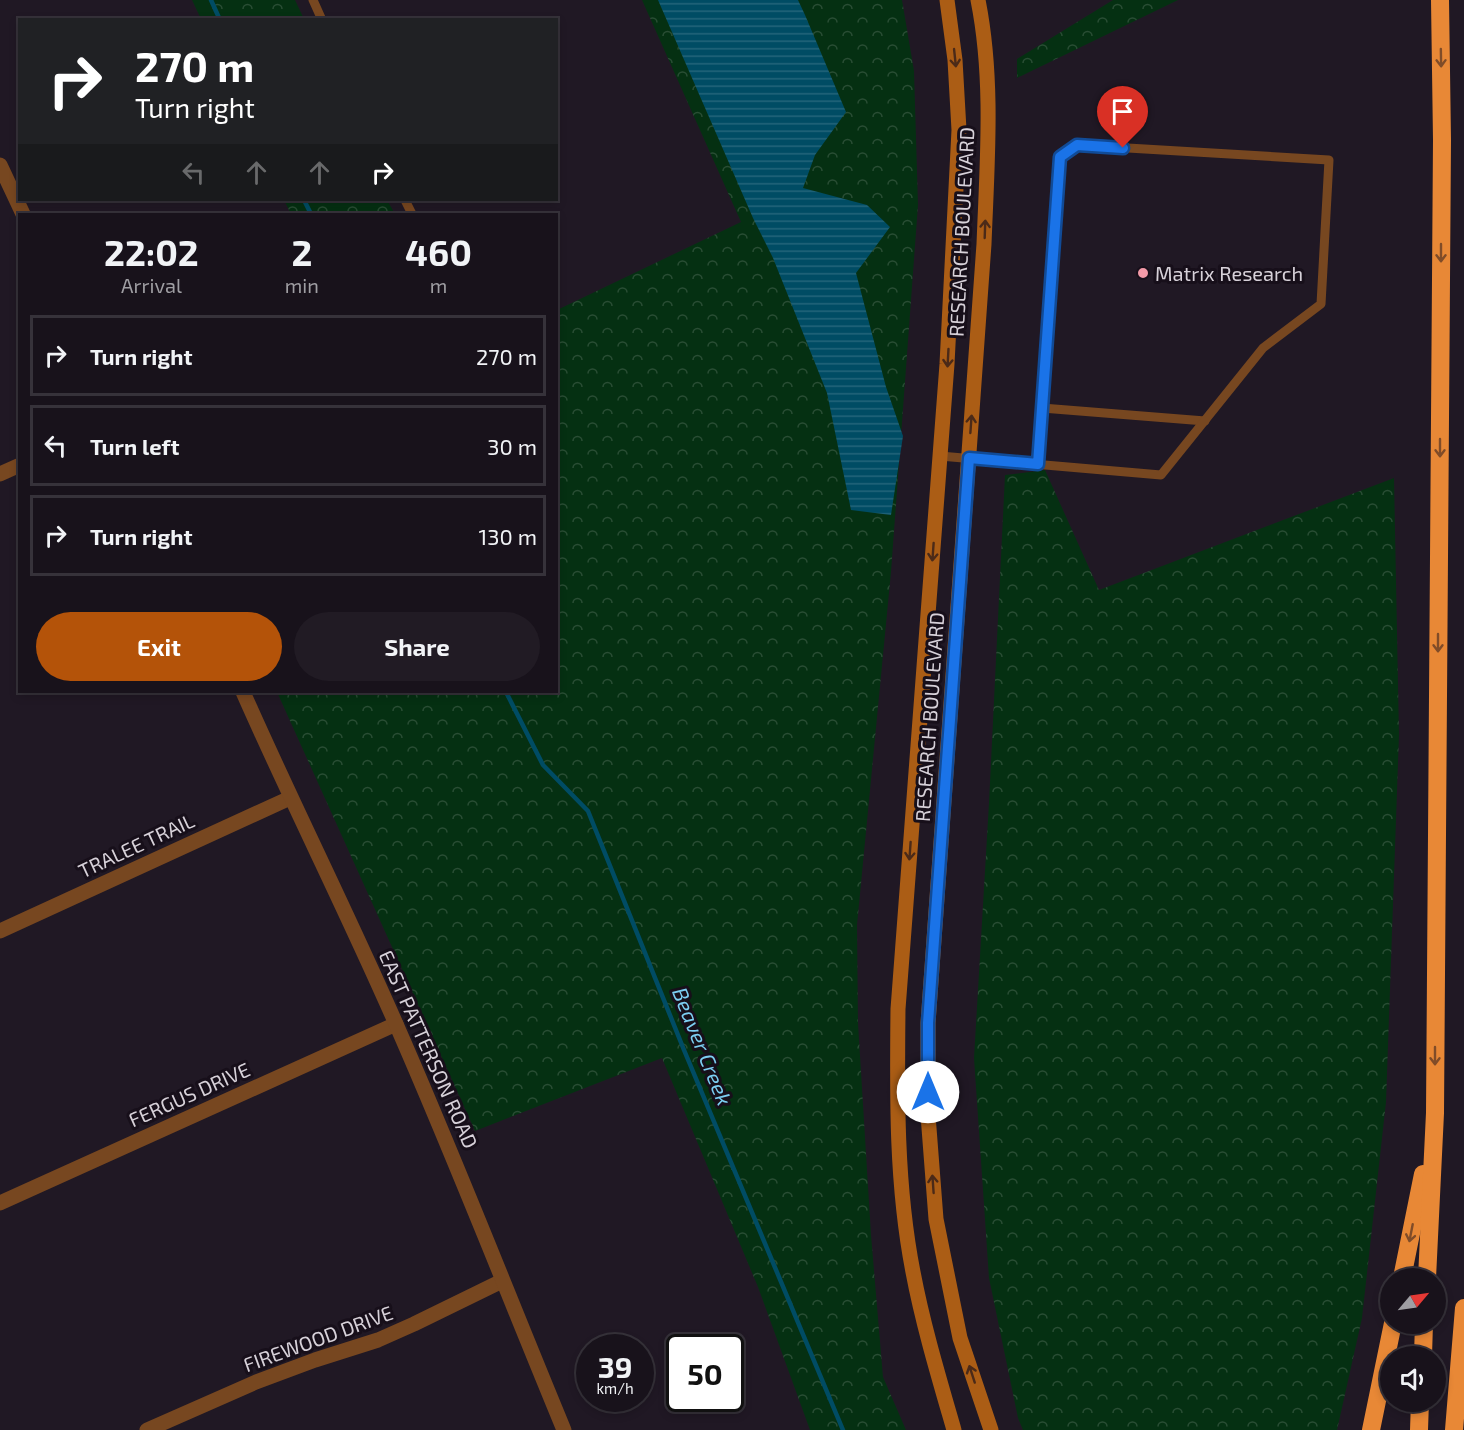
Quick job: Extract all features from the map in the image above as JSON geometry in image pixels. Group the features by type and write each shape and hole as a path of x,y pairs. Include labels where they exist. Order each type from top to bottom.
{"highway":[{"path":"1427,1268 1435,1113 1442,152 1440,0"},
{"path":"1404,1268 1435,1113"},
{"path":"1454,1430 1464,1308"},
{"path":"1371,1430 1391,1334"},
{"path":"1419,1430 1420,1412"}],"main road":[{"name":"RESEARCH BOULEVARD","path":"947,0 955,60 959,129 947,364 898,1009 897,1102 902,1201 913,1271 929,1341 954,1430"},
{"name":"RESEARCH BOULEVARD","path":"978,0 987,66 988,153 984,244 928,1023 928,1115 936,1219 960,1338 991,1430"}],"street":[{"path":"0,165 23,213"},
{"path":"0,474 18,466"},
{"name":"EAST PATTERSON ROAD","path":"243,693 396,1024 468,1190 502,1281 564,1430"},
{"name":"TRALEE TRAIL","path":"0,931 290,798"},
{"name":"FERGUS DRIVE","path":"0,1203 396,1024"},
{"name":"FIREWOOD DRIVE","path":"147,1430 256,1382 378,1340 502,1281"}],"lane":[{"path":"314,0 321,18"},
{"path":"940,456 1161,475 1263,348 1321,304 1329,160 1077,145 1060,157 1038,464"},
{"path":"1042,408 1205,421"}],"green space":[{"path":"192,0 295,0 304,18 201,18"},
{"path":"642,0 902,0 914,71 918,205 891,572 857,925 858,1023 871,1235 883,1377 906,1430 810,1430 758,1287 662,1058 475,1131 277,693 558,693 558,310 741,222"},
{"path":"1113,0 1178,0 1017,78 1017,59"},
{"path":"284,201 388,201 394,213 290,213"},
{"path":"1045,470 1099,590 1394,478 1399,735 1386,1102 1362,1318 1337,1430 1023,1430 1018,1418 989,1278 974,1058 1005,475"}],"water":[{"path":"658,0 798,0 805,15 846,112 815,155 803,188 867,205 890,227 856,273 886,387 903,436 891,515 851,510 827,393 773,258 753,218"}],"waterway":[{"name":"Beaver Creek","path":"211,0 219,18"},
{"name":"Beaver Creek","path":"304,201 310,213"},
{"name":"Beaver Creek","path":"507,693 543,765 588,811 684,1050 843,1430"}],"place":[{"name":"Matrix Research","path":"1143,273"}],"route":[{"path":"928,1092 928,1023 969,458 1038,464 1060,157 1077,145 1123,148"}]}
